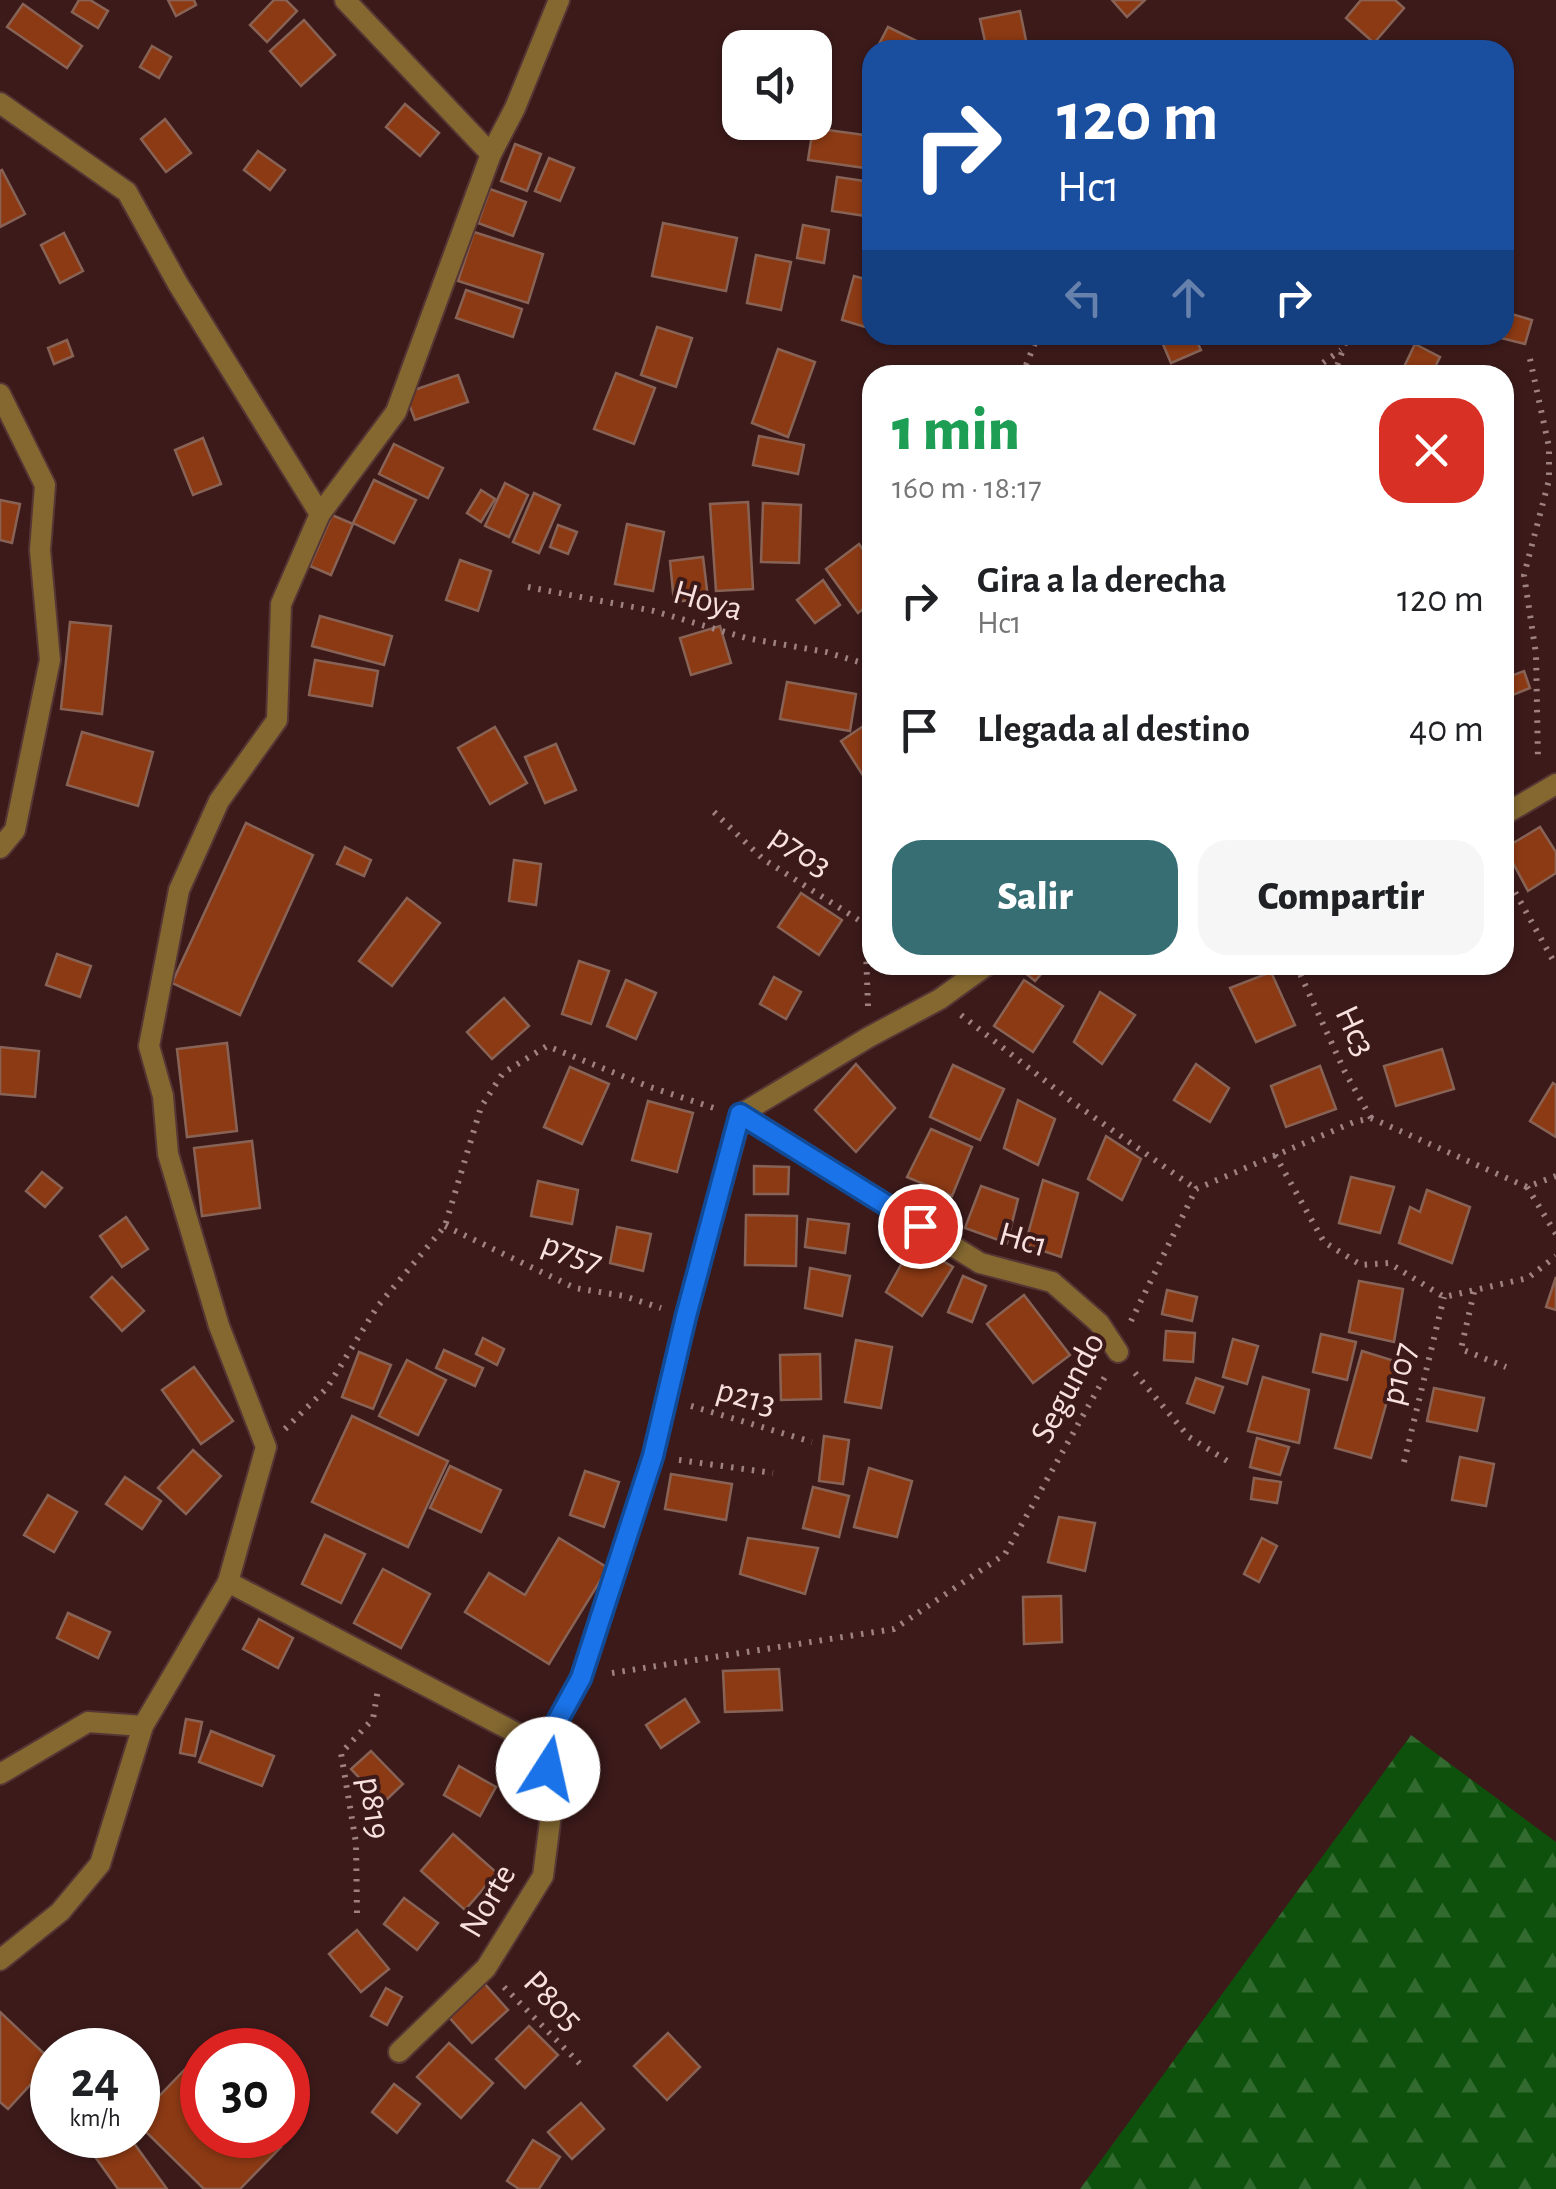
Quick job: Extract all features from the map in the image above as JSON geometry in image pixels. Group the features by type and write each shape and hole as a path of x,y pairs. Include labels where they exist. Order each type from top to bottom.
{"street":[{"path":"344,0 491,154"},
{"path":"0,1960 60,1912 100,1864 144,1726 228,1582 266,1447 220,1326 168,1154 164,1096 148,1046 178,890 219,802 277,720 281,604 320,514 396,412 491,154 515,108 559,0"},
{"path":"0,103 126,192 320,514"},
{"path":"0,394 45,484 40,550 50,660 16,830 0,848"},
{"path":"1514,809 1549,789"},
{"path":"228,1582 543,1747 581,1678 653,1456 740,1114 940,999 973,975"},
{"name":"Hc1","path":"740,1114 980,1263 1052,1282 1099,1323 1118,1352"},
{"path":"0,1774 88,1722 144,1726"},
{"name":"Norte","path":"399,2052 486,1968 543,1876 554,1791 543,1747"}],"path":[{"path":"1337,365 1343,345"},
{"path":"1320,365 1341,350"},
{"path":"1530,359 1549,447 1549,480 1524,575 1549,789"},
{"name":"Hoya","path":"528,587 654,611 746,638 826,652 862,663"},
{"name":"p703","path":"714,812 763,859 862,923"},
{"path":"1514,890 1554,962"},
{"path":"866,975 869,1037"},
{"name":"Hc3","path":"1301,975 1345,1072 1371,1118"},
{"path":"940,999 1072,1102 1196,1188 1371,1118 1526,1187 1556,1234"},
{"path":"266,1447 327,1388 378,1307 445,1226 481,1107 503,1073 547,1046 650,1087 740,1114"},
{"path":"1275,1155 1324,1242 1360,1265 1389,1263 1444,1297 1528,1278 1556,1256"},
{"path":"1526,1187 1556,1176"},
{"name":"Segundo","path":"581,1678 894,1629 1005,1554 1118,1352 1196,1188"},
{"name":"p757","path":"445,1226 574,1288 624,1296 686,1316"},
{"path":"1474,1292 1461,1350 1506,1366"},
{"name":"p107","path":"1404,1462 1444,1297"},
{"path":"1118,1352 1189,1437 1232,1464"},
{"name":"p213","path":"666,1399 812,1442"},
{"path":"653,1456 774,1473"},
{"name":"p819","path":"357,1913 356,1844 341,1753 373,1719 382,1663"},
{"name":"P805","path":"486,1968 584,2068"}],"green space":[{"path":"1411,1735 1556,1842 1556,2189 1080,2189"}],"building":[{"path":"79,0 90,0 108,11 98,28 72,12"},
{"path":"168,0 194,0 196,5 176,16"},
{"path":"274,0 286,0 297,11 267,42 250,25"},
{"path":"1112,0 1145,0 1127,17"},
{"path":"1361,0 1395,0 1404,8 1377,40 1371,40 1346,18"},
{"path":"23,4 82,46 67,68 7,27"},
{"path":"1020,11 1026,40 985,40 980,19"},
{"path":"304,20 335,55 301,86 270,51"},
{"path":"888,27 915,40 881,40"},
{"path":"152,46 171,57 159,78 140,67"},
{"path":"405,104 439,133 420,156 386,127"},
{"path":"165,119 191,153 166,172 141,139"},
{"path":"832,131 862,135 862,168 808,160 811,140 832,140"},
{"path":"515,144 541,154 527,191 501,181"},
{"path":"258,151 285,170 270,190 244,170"},
{"path":"549,158 574,168 560,201 535,191"},
{"path":"0,171 25,214 0,227"},
{"path":"837,177 862,181 862,216 832,211"},
{"path":"490,189 526,202 513,236 478,223"},
{"path":"663,223 737,238 726,291 652,276"},
{"path":"803,225 829,230 824,263 797,258"},
{"path":"474,232 543,254 528,303 458,281"},
{"path":"64,233 83,271 60,283 41,245"},
{"path":"756,255 791,262 781,310 747,303"},
{"path":"854,276 862,278 862,326 842,320"},
{"path":"466,290 522,309 513,337 456,318"},
{"path":"1514,315 1532,320 1525,344 1514,341"},
{"path":"657,327 692,338 676,387 641,375"},
{"path":"67,340 73,356 54,364 48,348"},
{"path":"1163,345 1199,345 1201,350 1171,363"},
{"path":"1415,345 1440,357 1436,365 1405,365"},
{"path":"778,349 815,362 788,437 752,423"},
{"path":"616,373 655,388 634,444 594,429"},
{"path":"458,375 468,402 415,420 405,393"},
{"path":"759,436 804,445 798,474 753,465"},
{"path":"203,438 221,484 193,495 175,450"},
{"path":"394,444 443,468 428,498 379,474"},
{"path":"374,480 416,500 394,543 353,523"},
{"path":"505,483 528,495 509,537 485,526"},
{"path":"481,490 495,499 481,522 467,513"},
{"path":"534,493 560,505 539,553 513,542"},
{"path":"0,500 20,504 12,543 0,540"},
{"path":"748,502 753,589 716,591 710,504"},
{"path":"763,503 801,505 799,563 761,562"},
{"path":"332,515 353,524 331,575 310,566"},
{"path":"627,524 664,532 653,591 615,584"},
{"path":"558,525 577,532 568,554 550,547"},
{"path":"859,544 862,610 858,613 826,569"},
{"path":"703,557 708,598 674,602 670,561"},
{"path":"460,560 491,571 478,611 446,600"},
{"path":"823,580 840,605 815,623 797,600"},
{"path":"320,616 392,636 384,665 312,646"},
{"path":"70,622 111,626 102,714 61,709"},
{"path":"720,626 731,663 691,675 680,638"},
{"path":"315,660 378,671 372,706 309,695"},
{"path":"1524,671 1530,688 1514,694 1514,675"},
{"path":"787,682 856,694 850,731 780,719"},
{"path":"495,727 527,783 490,804 458,748"},
{"path":"862,727 862,774 841,741"},
{"path":"82,732 153,752 138,806 67,785"},
{"path":"556,744 576,790 545,803 525,757"},
{"path":"246,823 313,855 240,1015 172,983"},
{"path":"1540,827 1556,852 1556,873 1528,891 1514,865 1514,843"},
{"path":"345,847 371,860 364,876 337,864"},
{"path":"514,860 541,864 536,905 509,901"},
{"path":"801,893 842,920 819,955 778,927"},
{"path":"407,898 440,923 392,986 359,961"},
{"path":"57,954 91,966 80,997 46,985"},
{"path":"579,961 609,971 591,1024 562,1014"},
{"path":"1272,975 1295,1025 1256,1042 1230,988"},
{"path":"774,977 801,992 786,1019 760,1004"},
{"path":"626,980 656,993 636,1039 607,1026"},
{"path":"1024,980 1063,1006 1033,1052 994,1026"},
{"path":"1100,992 1135,1015 1102,1064 1074,1042"},
{"path":"504,998 529,1026 492,1059 467,1032"},
{"path":"227,1043 237,1131 187,1137 177,1049"},
{"path":"0,1047 39,1051 35,1097 0,1094"},
{"path":"1442,1049 1454,1089 1396,1106 1384,1066"},
{"path":"856,1064 895,1108 856,1152 815,1110"},
{"path":"1196,1064 1229,1088 1210,1122 1174,1100"},
{"path":"953,1065 1004,1089 980,1140 930,1117"},
{"path":"1320,1066 1336,1109 1286,1127 1271,1086"},
{"path":"570,1067 609,1084 582,1144 544,1127"},
{"path":"1553,1083 1556,1085 1556,1137 1530,1121"},
{"path":"1018,1100 1055,1119 1038,1165 1004,1148"},
{"path":"648,1101 693,1113 677,1172 632,1160"},
{"path":"931,1129 972,1147 952,1196 907,1177"},
{"path":"1106,1136 1141,1159 1122,1200 1088,1179"},
{"path":"252,1141 260,1208 202,1216 194,1148"},
{"path":"754,1166 789,1167 788,1194 754,1194"},
{"path":"42,1172 62,1188 45,1207 26,1191"},
{"path":"1351,1177 1394,1187 1380,1233 1339,1223"},
{"path":"1043,1180 1078,1193 1061,1257 1025,1245"},
{"path":"538,1181 578,1190 572,1224 531,1216"},
{"path":"981,1186 1018,1199 1007,1243 965,1228"},
{"path":"1427,1190 1470,1207 1452,1263 1399,1243 1410,1207 1420,1212"},
{"path":"746,1215 797,1216 796,1266 745,1265"},
{"path":"126,1217 148,1249 122,1267 100,1236"},
{"path":"808,1219 849,1224 845,1253 805,1247"},
{"path":"617,1227 651,1234 643,1271 610,1263"},
{"path":"913,1243 953,1267 922,1316 886,1292"},
{"path":"810,1268 850,1276 842,1316 805,1308"},
{"path":"963,1276 986,1286 972,1322 948,1312"},
{"path":"112,1277 144,1311 122,1331 91,1297"},
{"path":"1556,1277 1556,1310 1546,1307"},
{"path":"1359,1281 1403,1289 1394,1342 1349,1332"},
{"path":"1167,1290 1197,1297 1192,1321 1162,1314"},
{"path":"1024,1295 1070,1355 1033,1383 987,1324"},
{"path":"1166,1331 1195,1333 1193,1362 1164,1360"},
{"path":"1321,1334 1356,1342 1347,1380 1313,1372"},
{"path":"483,1338 504,1349 497,1365 476,1354"},
{"path":"1233,1339 1258,1346 1247,1384 1223,1377"},
{"path":"856,1340 892,1347 881,1408 845,1402"},
{"path":"444,1350 483,1368 475,1386 436,1368"},
{"path":"1362,1351 1398,1362 1371,1458 1335,1448"},
{"path":"359,1352 391,1365 373,1409 342,1397"},
{"path":"820,1354 821,1399 781,1400 780,1355"},
{"path":"407,1360 446,1380 418,1435 379,1416"},
{"path":"194,1367 233,1421 201,1444 162,1390"},
{"path":"1263,1377 1309,1390 1299,1443 1248,1431"},
{"path":"1196,1378 1223,1387 1214,1413 1187,1403"},
{"path":"1434,1388 1484,1398 1477,1431 1427,1421"},
{"path":"352,1416 448,1461 408,1547 312,1502"},
{"path":"824,1436 849,1440 843,1484 819,1481"},
{"path":"1257,1438 1289,1447 1280,1475 1250,1467"},
{"path":"193,1450 221,1476 186,1514 158,1488"},
{"path":"1460,1457 1494,1464 1486,1506 1452,1500"},
{"path":"450,1466 501,1490 481,1532 430,1508"},
{"path":"869,1468 912,1481 897,1537 854,1527"},
{"path":"585,1471 619,1482 604,1527 570,1515"},
{"path":"671,1474 732,1484 726,1520 665,1509"},
{"path":"125,1477 161,1501 142,1529 106,1504"},
{"path":"1254,1478 1281,1482 1277,1503 1251,1499"},
{"path":"813,1487 849,1496 839,1537 803,1528"},
{"path":"48,1495 77,1512 54,1552 24,1535"},
{"path":"1059,1517 1095,1523 1085,1571 1048,1562"},
{"path":"325,1535 365,1554 341,1603 302,1584"},
{"path":"559,1538 608,1568 549,1664 465,1612 489,1573 525,1595"},
{"path":"748,1538 818,1548 805,1594 740,1574"},
{"path":"1262,1538 1277,1546 1259,1582 1244,1574"},
{"path":"383,1569 430,1594 401,1648 354,1623"},
{"path":"1061,1596 1062,1642 1024,1644 1023,1597"},
{"path":"68,1613 110,1632 98,1658 57,1638"},
{"path":"259,1619 293,1638 278,1668 243,1649"},
{"path":"779,1669 782,1710 725,1712 723,1671"},
{"path":"685,1699 699,1722 661,1748 646,1725"},
{"path":"186,1719 202,1722 195,1756 180,1753"},
{"path":"211,1731 274,1756 262,1786 199,1762"},
{"path":"371,1751 403,1784 383,1803 351,1769"},
{"path":"459,1766 496,1787 480,1816 444,1795"},
{"path":"453,1834 497,1873 465,1910 421,1871"},
{"path":"404,1898 438,1923 417,1950 384,1924"},
{"path":"357,1930 389,1969 361,1992 329,1954"},
{"path":"484,1983 508,2010 472,2043 448,2016"},
{"path":"386,1988 402,1997 387,2025 371,2016"},
{"path":"0,2012 30,2040 30,2085 8,2109 0,2102"},
{"path":"529,2026 558,2055 525,2088 496,2059"},
{"path":"668,2033 700,2067 667,2100 634,2066"},
{"path":"449,2043 493,2083 461,2118 417,2077"},
{"path":"180,2074 180,2158 270,2158 240,2189 204,2189 160,2146 160,2095"},
{"path":"394,2084 420,2104 397,2133 372,2112"},
{"path":"581,2103 604,2129 572,2159 548,2132"},
{"path":"533,2140 560,2157 539,2189 519,2189 507,2181"},
{"path":"96,2158 145,2158 167,2189 118,2189"}],"route":[{"path":"548,1769 543,1747 581,1678 653,1456 740,1114 920,1226"}]}
